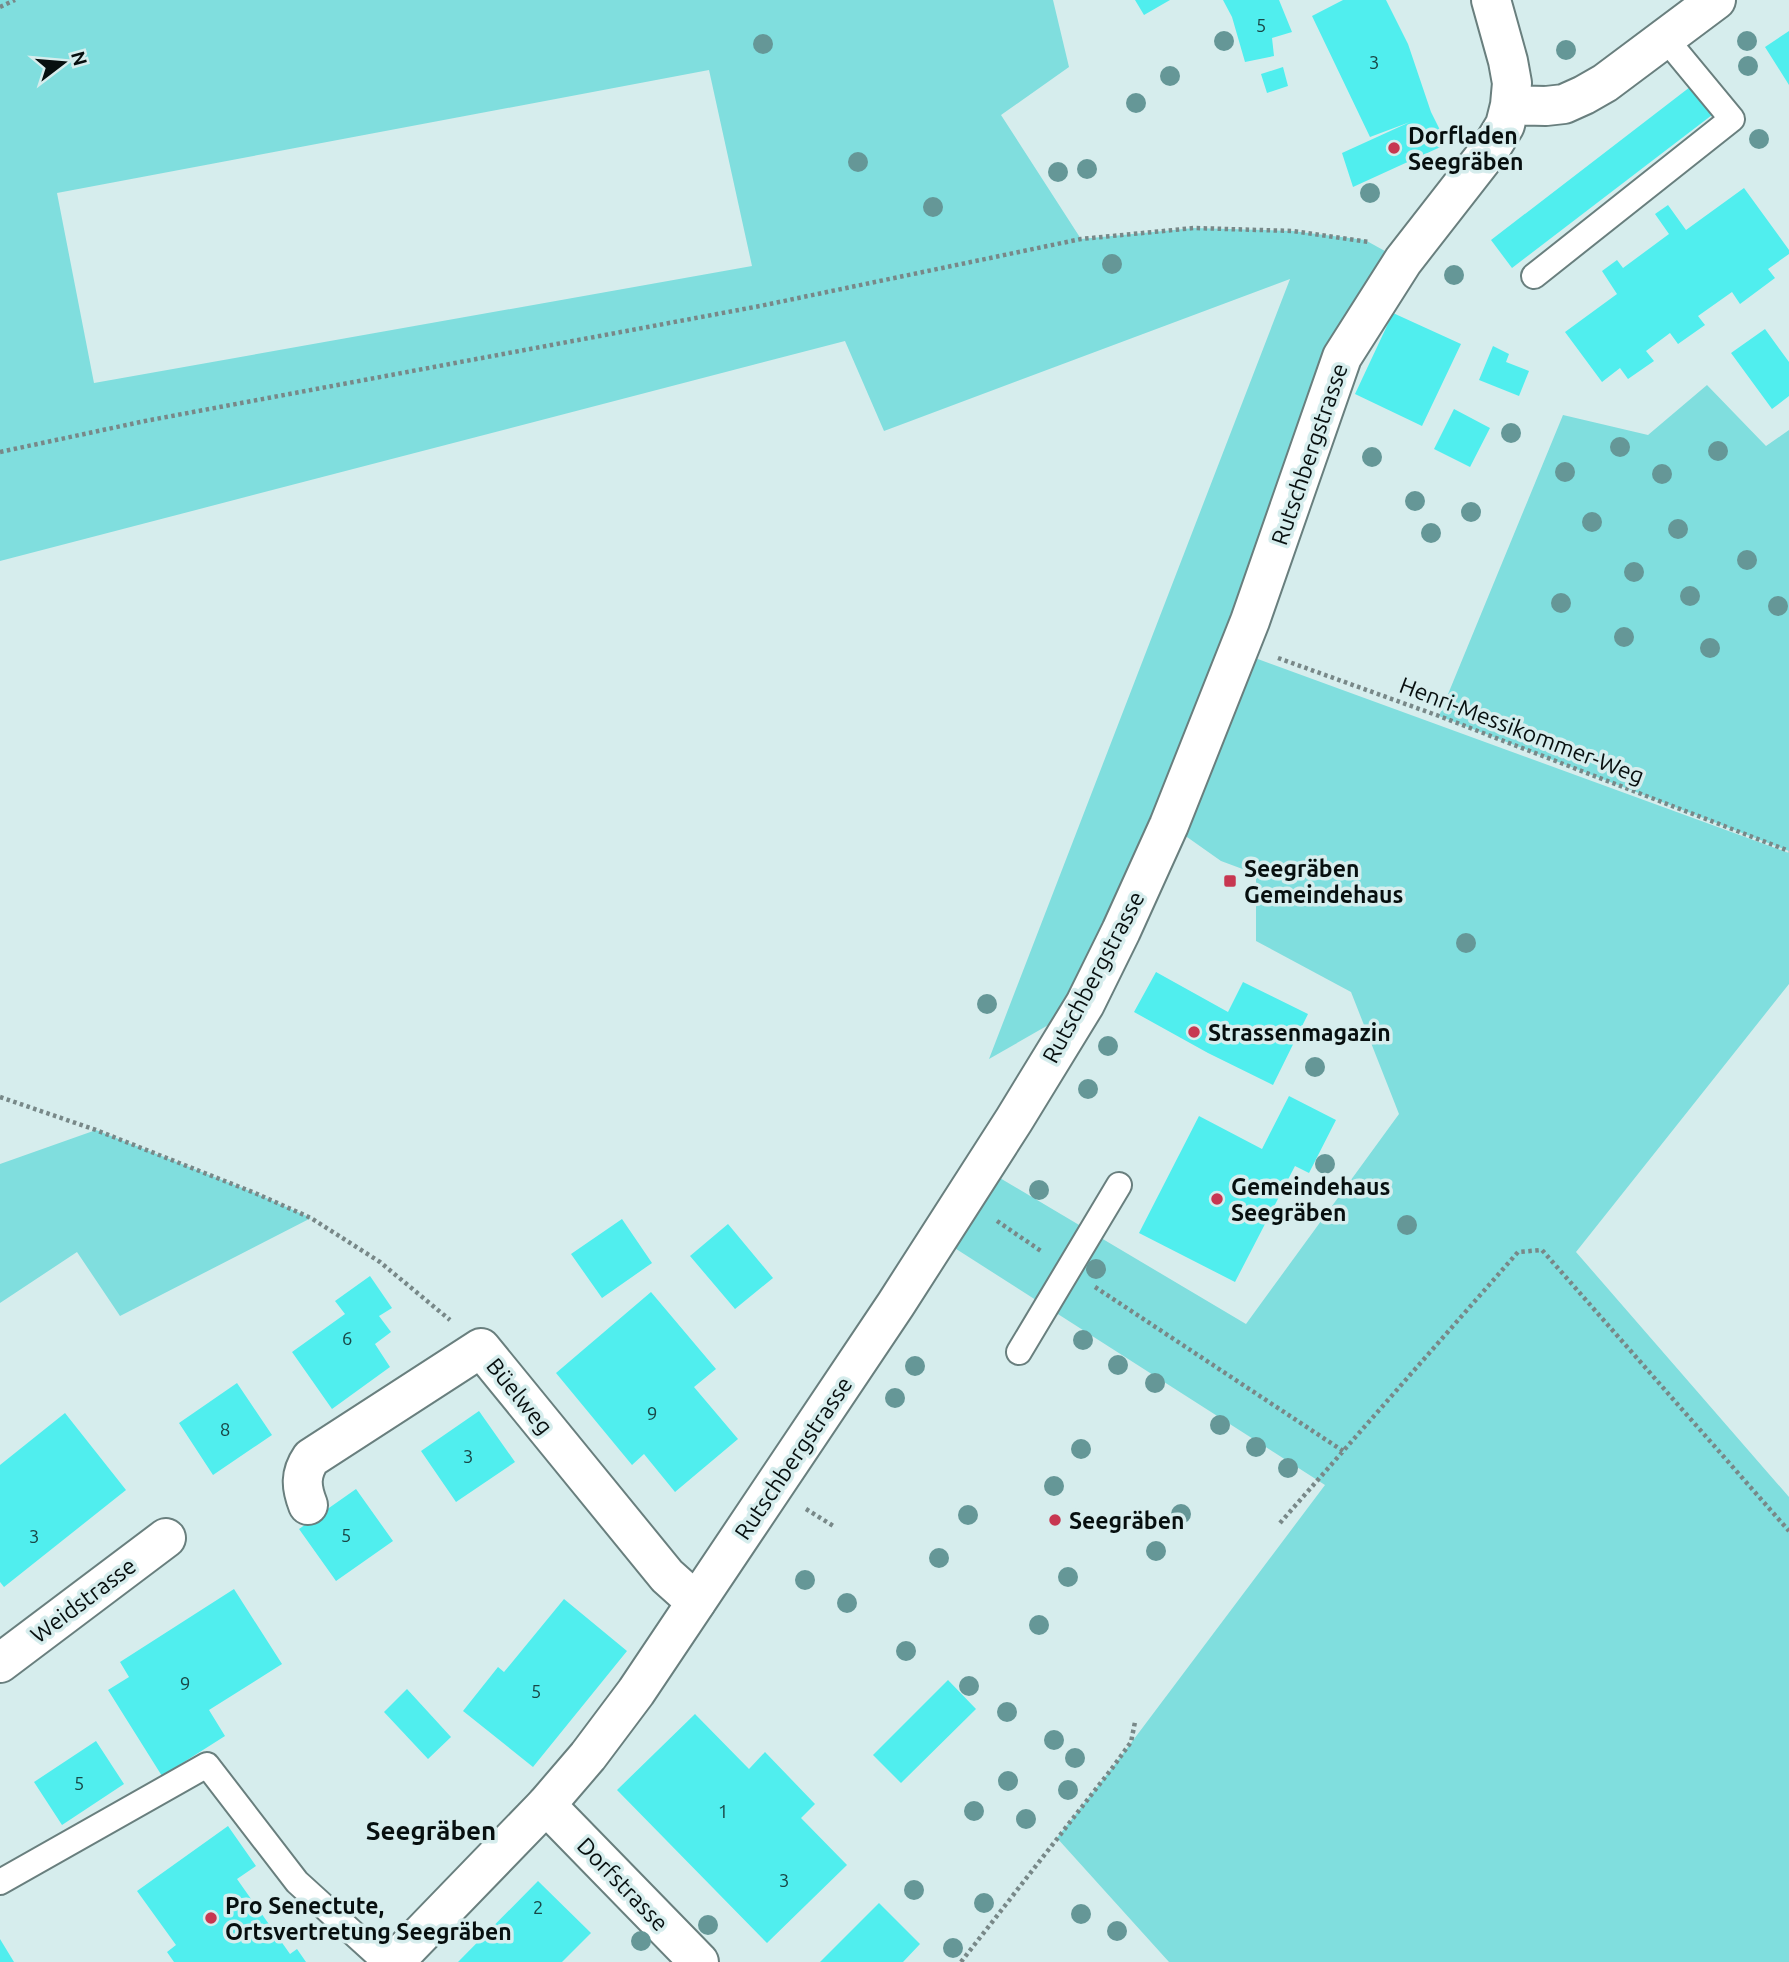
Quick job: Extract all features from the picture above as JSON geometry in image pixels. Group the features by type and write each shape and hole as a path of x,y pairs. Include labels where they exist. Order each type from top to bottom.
{"street":[{"path":"1491,0 1512,83 1510,105 1555,105 1584,95 1605,83 1716,0"},
{"name":"Rutschbergstrasse","path":"394,1962 546,1805 628,1703 774,1489 964,1199 1091,992 1170,825 1241,644 1342,358 1404,261 1491,148 1505,125 1510,105"},
{"name":"Büelweg","path":"308,1505 302,1480 304,1468 311,1458 481,1348 667,1576 696,1602"},
{"name":"Weidstrasse","path":"0,1663 166,1538"},
{"name":"Dorfstrasse","path":"546,1805 699,1962"}],"lane":[{"path":"1534,276 1732,119 1665,38"},
{"path":"1019,1352 1119,1185"},
{"path":"0,1882 207,1765 297,1882 385,1962"}],"path":[{"path":"0,7 15,0"},
{"path":"0,452 159,418 760,306 1081,239 1194,228 1293,231 1365,240 1404,261"},
{"name":"Henri-Messikommer-Weg","path":"1241,644 1439,716 1789,851"},
{"path":"0,1097 96,1130 311,1218 380,1262 433,1304 481,1348"},
{"path":"964,1199 1343,1451"},
{"path":"1280,1523 1518,1252 1542,1250 1789,1531"},
{"path":"961,1962 1113,1767 1130,1742 1135,1722"}],"shaded area":[{"path":"0,0 1053,0 1069,67 1001,115 1081,239 1194,228 1293,231 1365,240 1403,261 1342,357 1255,658 1789,853 1789,984 1576,1252 1789,1497 1789,1962 1169,1962 1057,1838 1325,1485 939,1238 983,1168 1246,1324 1399,1114 1351,992 1256,941 1256,874 1221,861 1170,825 1085,1004 989,1059 1290,279 884,431 845,341 0,561","holes":["709,70 752,266 94,383 57,193"]},
{"path":"1707,385 1766,446 1789,430 1789,851 1439,716 1563,415 1648,435"},
{"path":"96,1130 311,1218 120,1316 77,1252 0,1303 0,1164"}],"building":[{"path":"1135,0 1170,0 1144,15"},
{"path":"1223,0 1279,0 1292,32 1272,38 1274,56 1245,62 1232,17"},
{"path":"1343,0 1386,0 1408,44 1431,112 1447,144 1353,187 1342,153 1410,122 1370,137 1312,16"},
{"path":"1789,31 1789,85 1765,47"},
{"path":"1283,67 1288,86 1267,93 1261,74"},
{"path":"1690,87 1712,115 1512,268 1491,240"},
{"path":"1744,188 1789,250 1789,254 1768,269 1775,278 1740,304 1732,292 1698,316 1705,325 1678,344 1670,333 1646,351 1654,361 1628,379 1620,368 1602,382 1565,332 1617,294 1602,271 1617,260 1623,268 1669,234 1655,214 1668,205 1686,230"},
{"path":"1393,313 1461,344 1422,426 1355,394"},
{"path":"1765,329 1789,362 1789,396 1772,409 1731,353"},
{"path":"1493,346 1509,354 1506,362 1529,371 1519,396 1479,380"},
{"path":"1454,409 1490,428 1470,467 1434,449"},
{"path":"1156,972 1228,1012 1243,982 1308,1014 1273,1085 1134,1012"},
{"name":"Gemeindehaus Seegräben","path":"1289,1096 1336,1120 1309,1173 1295,1166 1235,1282 1139,1233 1199,1116 1262,1149"},
{"path":"622,1219 652,1263 602,1298 571,1254"},
{"path":"728,1224 773,1278 735,1309 690,1256"},
{"path":"370,1276 392,1308 379,1316 391,1332 375,1344 390,1367 332,1409 292,1352 345,1314 335,1301"},
{"path":"651,1292 716,1369 694,1387 738,1439 675,1492 644,1454 632,1465 556,1373"},
{"path":"237,1383 272,1435 213,1475 179,1423"},
{"path":"479,1411 515,1462 456,1502 421,1451"},
{"path":"65,1413 126,1490 4,1587 0,1582 0,1465"},
{"path":"356,1489 393,1541 336,1581 299,1529"},
{"path":"234,1589 282,1664 209,1710 225,1736 162,1776 108,1690 129,1677 120,1662"},
{"path":"564,1599 627,1651 533,1767 463,1711 498,1667 504,1672"},
{"path":"948,1680 976,1709 901,1783 873,1755"},
{"path":"407,1689 451,1737 428,1759 384,1712"},
{"path":"695,1714 749,1769 765,1752 815,1804 801,1818 847,1865 767,1943 617,1790"},
{"path":"96,1741 124,1784 62,1825 34,1782"},
{"name":"Pro Senectute, Ortsvertretung Seegräben","path":"228,1826 256,1866 237,1879 290,1954 297,1949 306,1962 174,1962 167,1952 176,1945 137,1891"},
{"path":"538,1881 591,1933 562,1962 458,1962"},
{"path":"879,1903 920,1944 903,1962 820,1962"},
{"path":"0,1939 14,1962 0,1962"}],"place":[{"name":"Dorfladen Seegräben","path":"1394,148"},
{"name":"Seegräben Gemeindehaus","path":"1230,881"},
{"name":"Strassenmagazin","path":"1194,1032"},
{"name":"Gemeindehaus Seegräben","path":"1217,1199"},
{"name":"Seegräben","path":"1055,1520"},
{"name":"Pro Senectute, Ortsvertretung Seegräben","path":"211,1918"}],"district":[{"name":"Seegräben","path":"431,1830"}]}
